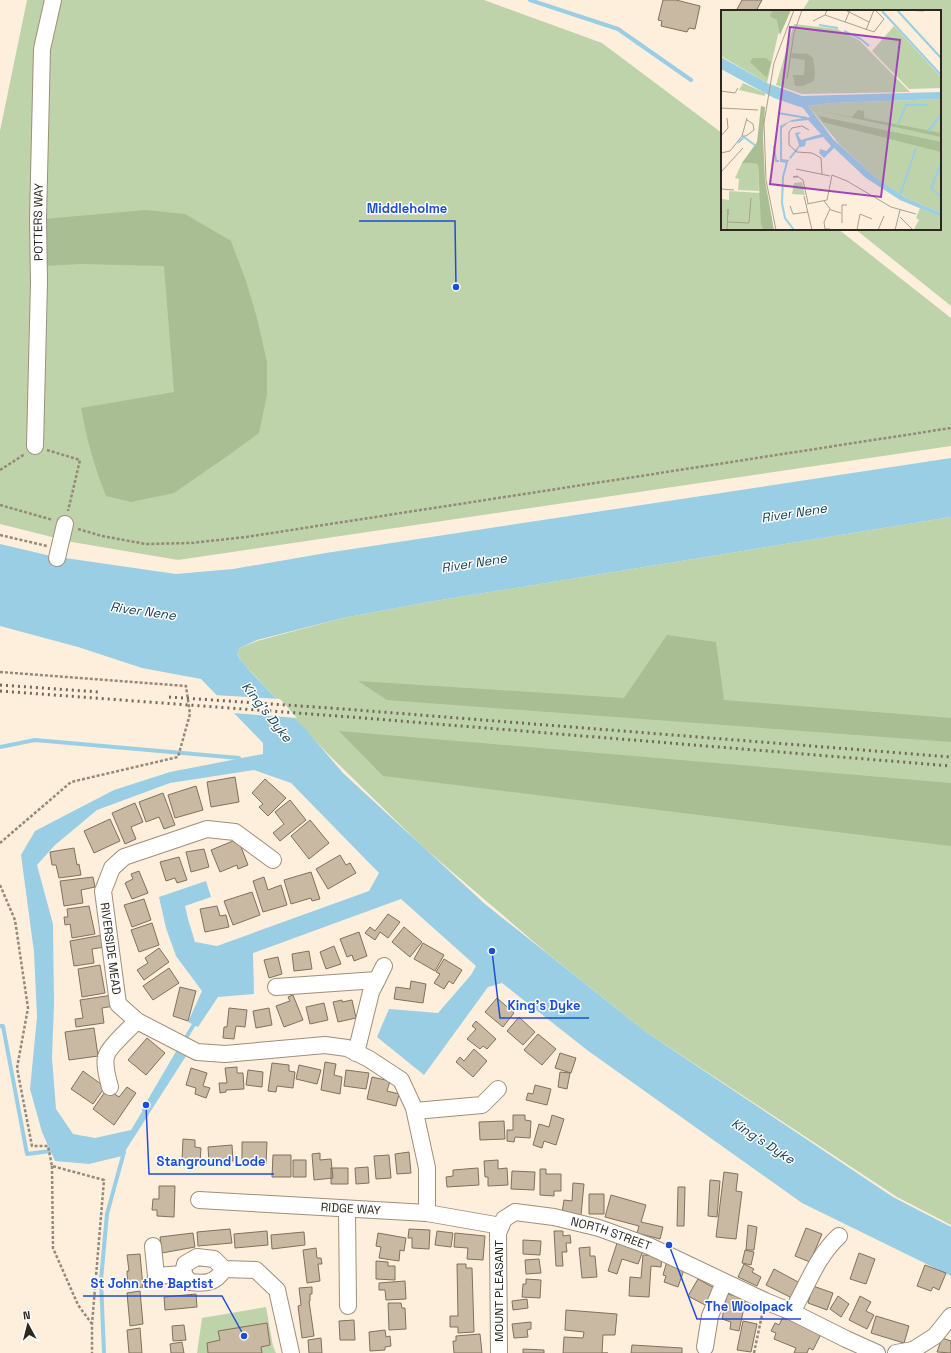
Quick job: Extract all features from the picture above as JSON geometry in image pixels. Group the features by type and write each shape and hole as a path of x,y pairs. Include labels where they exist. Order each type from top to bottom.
{"street":[{"name":"POTTERS WAY","path":"35,446 42,49 53,0"},
{"path":"56,558 65,524"},
{"name":"RIVERSIDE MEAD","path":"273,860 235,832 207,829 124,856 112,868 103,891 118,1004 136,1021 197,1052 225,1054 325,1045 347,1048 369,1059 401,1080 415,1111 427,1168 427,1213"},
{"path":"276,987 381,973 371,992 356,1053"},
{"path":"110,1087 107,1077 106,1056 112,1047 136,1021"},
{"path":"415,1111 482,1105 498,1089"},
{"name":"RIDGE WAY","path":"199,1200 427,1213 501,1226"},
{"path":"347,1209 348,1306"},
{"name":"MOUNT PLEASANT","path":"499,1353 498,1232 504,1219 515,1212"},
{"name":"NORTH STREET","path":"515,1212 554,1217 599,1228 649,1246 877,1353"},
{"path":"792,1312 817,1262 828,1246 839,1236"},
{"path":"152,1246 156,1276 183,1274"},
{"path":"183,1274 185,1264 196,1257 214,1259 224,1269 256,1270 277,1290 291,1353"},
{"path":"183,1274 190,1282 205,1284 220,1276 224,1269"},
{"path":"705,1347 710,1316 724,1282"},
{"path":"896,1353 913,1350 935,1336 951,1316"}],"path":[{"path":"0,505 102,536 146,544 191,544 254,536 951,428"},
{"path":"0,470 35,446 80,460 65,524"},
{"path":"0,535 49,547 50,540"},
{"path":"0,672 186,686 190,714 178,757 71,782 0,843"},
{"path":"0,885 15,920 28,1008 17,1068 32,1146 48,1146 52,1166 53,1248 78,1305 92,1324"},
{"path":"52,1166 104,1180 92,1324 92,1353"},
{"path":"754,1353 765,1301"}],"green space":[{"path":"27,0 484,0 602,43 721,132 721,230 839,230 951,318 951,446 178,560 72,542 0,524 0,131"},
{"path":"809,0 951,0 951,306 856,230 941,230 941,10 803,10"},
{"path":"146,210 185,214 231,241 246,281 257,318 267,362 267,395 259,433 174,493 131,502 106,496 91,453 81,408 174,392 164,266 81,264 43,266 43,219"},
{"path":"951,517 951,1225 897,1197 646,1032 547,953 423,847 326,752 242,662 237,653 240,648 257,641 343,618 429,602"},
{"path":"667,635 716,642 724,700 951,718 951,742 387,700 358,681 624,698"},
{"path":"339,731 951,783 951,846 383,776"},
{"path":"266,1307 273,1346 276,1353 197,1353 202,1318"}],"water":[{"name":"River Nene","path":"951,458 951,517 429,602 343,618 257,640 240,648 237,653 250,671 308,732 343,773 485,904 646,1032 893,1197 951,1227 951,1276 802,1203 587,1050 502,983 488,987 424,1075 377,1037 389,1009 438,1013 471,975 476,966 401,899 253,953 254,994 218,997 198,1027 188,1022 202,991 176,956 166,928 159,897 206,881 211,897 185,906 195,942 217,946 369,891 379,873 291,783 254,770 170,783 97,810 55,845 37,865 53,924 54,1005 52,1058 56,1109 73,1134 95,1138 131,1130 178,1052 186,1056 122,1156 89,1164 55,1161 42,1132 30,1089 37,1017 34,952 21,855 35,831 114,790 170,772 263,754 263,743 201,679 142,668 78,647 0,626 0,544 51,556 176,574 233,569 326,553"}],"pier":[{"path":"214,695 280,699 297,718 232,713"}],"building":[{"path":"663,0 676,0 700,6 695,29 689,28 687,32 661,26 662,21 658,20"},
{"path":"742,0 762,0 757,10 737,10"},
{"path":"235,777 239,802 211,807 207,782"},
{"path":"265,779 286,798 268,816 259,807 263,804 252,793"},
{"path":"196,786 203,810 175,818 168,795"},
{"path":"163,793 175,825 164,829 159,817 146,822 139,802"},
{"path":"290,800 306,820 280,841 273,833 284,824 275,812"},
{"path":"135,803 143,822 131,827 136,839 125,844 112,813"},
{"path":"110,819 120,841 94,853 84,831"},
{"path":"310,820 329,843 309,859 291,836"},
{"path":"238,839 248,865 238,869 237,865 220,872 211,850"},
{"path":"74,848 77,865 79,864 81,875 59,878 56,865 52,865 50,852"},
{"path":"204,849 209,867 191,872 186,852"},
{"path":"340,855 346,865 350,863 356,873 328,889 316,869"},
{"path":"179,857 187,880 177,883 175,878 166,881 160,862"},
{"path":"139,871 148,893 132,899 125,883 133,879 131,874"},
{"path":"311,872 320,899 312,901 311,898 291,904 284,880"},
{"path":"93,877 95,887 81,890 83,903 64,906 60,881"},
{"path":"264,877 268,890 281,885 287,905 263,912 253,881"},
{"path":"252,892 260,915 233,925 224,901"},
{"path":"144,899 151,920 132,927 124,905"},
{"path":"89,906 95,934 72,938 70,924 65,925 64,917 68,917 67,909"},
{"path":"217,906 220,916 226,915 229,927 205,932 200,909"},
{"path":"388,914 400,922 388,938 380,932 375,940 365,933 370,927 375,931"},
{"path":"152,923 159,945 139,952 131,930"},
{"path":"404,927 422,942 410,957 392,942"},
{"path":"359,932 367,956 354,961 352,955 347,957 340,939"},
{"path":"103,935 105,947 92,949 94,963 74,966 70,941"},
{"path":"423,943 444,955 435,971 414,959"},
{"path":"334,946 341,964 326,969 320,952"},
{"path":"159,948 169,962 144,980 137,970 148,963 145,958"},
{"path":"309,951 312,969 294,971 292,954"},
{"path":"278,957 282,974 269,978 264,960"},
{"path":"444,959 462,970 453,984 449,981 444,989 434,983 440,974 436,972"},
{"path":"100,965 105,993 82,997 78,969"},
{"path":"169,968 179,983 153,1000 143,986"},
{"path":"411,981 426,984 423,1003 394,999 396,987 410,989"},
{"path":"180,987 196,991 188,1021 173,1016"},
{"path":"113,995 114,1006 102,1008 104,1023 76,1027 75,1019 83,1018 80,1000"},
{"path":"293,995 303,1020 284,1027 276,1006 290,1001 288,997"},
{"path":"497,998 514,1013 503,1027 485,1012"},
{"path":"342,1000 342,1002 352,1000 356,1018 338,1022 333,1002"},
{"path":"324,1003 328,1020 310,1024 306,1007"},
{"path":"229,1008 247,1010 245,1027 236,1026 234,1039 223,1038 224,1027 227,1027"},
{"path":"269,1008 272,1025 256,1028 253,1011"},
{"path":"519,1017 535,1032 523,1045 507,1031"},
{"path":"476,1021 496,1039 487,1049 483,1046 480,1049 467,1039 476,1029 472,1026"},
{"path":"94,1028 98,1056 69,1060 65,1032"},
{"path":"538,1034 556,1049 542,1065 524,1050"},
{"path":"147,1038 165,1053 146,1075 128,1060"},
{"path":"474,1049 487,1061 473,1077 456,1062 460,1057 464,1061"},
{"path":"560,1053 576,1058 571,1073 555,1068"},
{"path":"325,1062 336,1064 334,1075 342,1077 340,1094 321,1090"},
{"path":"272,1063 289,1065 289,1071 295,1072 293,1088 277,1086 276,1092 268,1091"},
{"path":"299,1065 321,1070 317,1084 296,1079"},
{"path":"237,1067 237,1073 243,1073 244,1089 226,1090 226,1092 220,1093 219,1083 227,1083 225,1068"},
{"path":"191,1068 207,1073 203,1086 210,1088 206,1098 195,1094 196,1088 186,1085"},
{"path":"248,1070 263,1072 262,1087 246,1085"},
{"path":"346,1070 369,1073 366,1089 344,1086"},
{"path":"83,1071 105,1087 93,1104 71,1089"},
{"path":"560,1072 570,1073 567,1089 558,1087"},
{"path":"372,1077 390,1081 387,1091 399,1094 396,1106 367,1099"},
{"path":"535,1085 551,1089 547,1105 526,1100 528,1093 533,1094"},
{"path":"127,1087 136,1093 114,1125 93,1109 107,1089 119,1097"},
{"path":"513,1115 525,1115 525,1120 531,1121 530,1138 515,1137 514,1142 507,1141 507,1130 513,1130"},
{"path":"552,1115 564,1119 556,1145 544,1141 542,1148 533,1145 539,1124 549,1127"},
{"path":"504,1121 505,1139 480,1140 479,1122"},
{"path":"183,1139 195,1140 195,1147 201,1148 200,1162 182,1161"},
{"path":"242,1142 267,1142 266,1164 242,1164"},
{"path":"232,1145 233,1161 209,1163 208,1147"},
{"path":"409,1152 411,1173 397,1174 395,1154"},
{"path":"320,1153 320,1160 331,1159 333,1178 314,1180 312,1154"},
{"path":"273,1155 291,1155 291,1177 272,1177"},
{"path":"389,1155 391,1178 376,1179 374,1156"},
{"path":"293,1160 306,1160 306,1177 293,1177"},
{"path":"498,1160 498,1169 507,1168 508,1185 488,1186 488,1177 485,1177 484,1161"},
{"path":"368,1167 369,1183 356,1184 355,1168"},
{"path":"331,1168 348,1168 348,1184 331,1184"},
{"path":"478,1168 479,1185 447,1187 446,1177 453,1176 453,1170"},
{"path":"540,1169 546,1169 546,1174 561,1174 561,1191 554,1191 554,1196 540,1195"},
{"path":"512,1171 535,1172 534,1190 511,1189"},
{"path":"724,1172 738,1174 736,1191 742,1192 736,1239 716,1237"},
{"path":"710,1180 720,1181 717,1217 708,1216"},
{"path":"573,1183 584,1184 581,1215 562,1213 564,1200 572,1201"},
{"path":"159,1186 175,1186 174,1217 157,1216 157,1210 152,1210 153,1199 159,1199"},
{"path":"678,1187 685,1187 684,1226 677,1226"},
{"path":"589,1194 604,1194 604,1214 589,1214"},
{"path":"611,1195 646,1205 641,1222 663,1227 660,1239 637,1233 639,1226 605,1217"},
{"path":"748,1225 757,1227 754,1250 746,1250"},
{"path":"806,1228 822,1234 810,1262 795,1256"},
{"path":"230,1229 232,1243 198,1246 197,1232"},
{"path":"409,1229 430,1230 429,1249 412,1248 412,1238 408,1238"},
{"path":"267,1231 268,1245 235,1248 234,1234"},
{"path":"437,1231 453,1233 451,1247 435,1245"},
{"path":"554,1231 563,1231 563,1236 570,1235 571,1243 566,1243 567,1252 562,1252 563,1266 556,1266"},
{"path":"304,1232 305,1245 272,1249 271,1235"},
{"path":"193,1233 195,1247 162,1253 160,1237"},
{"path":"378,1233 406,1238 404,1251 400,1250 399,1261 379,1258 381,1247 376,1246"},
{"path":"455,1233 485,1236 483,1260 467,1259 468,1248 454,1247"},
{"path":"523,1240 541,1241 540,1255 523,1254"},
{"path":"617,1243 643,1251 638,1264 622,1259 617,1274 608,1271"},
{"path":"590,1247 590,1256 595,1256 597,1277 582,1278 579,1248"},
{"path":"316,1248 317,1258 321,1258 322,1264 318,1264 320,1281 307,1283 303,1250"},
{"path":"745,1250 754,1252 751,1265 742,1263"},
{"path":"859,1253 875,1259 866,1284 850,1279"},
{"path":"140,1254 143,1287 128,1289 127,1271 129,1271 127,1255"},
{"path":"643,1255 662,1256 661,1267 651,1266 649,1297 629,1296 630,1277 641,1278"},
{"path":"539,1259 541,1273 526,1274 525,1260"},
{"path":"376,1261 388,1262 388,1266 395,1266 395,1280 376,1279"},
{"path":"667,1261 685,1267 678,1287 664,1282 666,1276 663,1275"},
{"path":"457,1264 466,1264 466,1268 472,1268 474,1332 458,1333 458,1327 450,1327 450,1316 458,1316"},
{"path":"744,1264 754,1269 752,1272 761,1277 757,1286 738,1277"},
{"path":"925,1265 946,1273 939,1290 933,1287 931,1291 917,1286"},
{"path":"774,1269 800,1283 792,1298 766,1285"},
{"path":"526,1279 541,1280 540,1298 522,1297 523,1284 526,1284"},
{"path":"698,1279 714,1288 705,1305 688,1296"},
{"path":"405,1281 406,1299 386,1300 385,1290 379,1290 379,1283"},
{"path":"813,1286 833,1293 827,1310 808,1303"},
{"path":"312,1287 312,1294 310,1294 309,1301 314,1336 302,1338 298,1306 301,1305 299,1288"},
{"path":"140,1291 143,1324 130,1326 127,1293"},
{"path":"196,1294 197,1307 165,1310 164,1297"},
{"path":"727,1294 746,1298 739,1331 730,1329 731,1322 722,1319"},
{"path":"838,1296 849,1304 841,1317 830,1309"},
{"path":"860,1296 871,1302 866,1311 874,1315 867,1329 849,1320"},
{"path":"527,1299 528,1308 513,1310 512,1301"},
{"path":"388,1303 401,1303 402,1308 405,1308 406,1329 389,1330"},
{"path":"566,1310 617,1314 615,1335 603,1335 602,1353 563,1353 564,1337 583,1338 584,1332 565,1330"},
{"path":"876,1316 909,1326 904,1343 871,1333"},
{"path":"783,1317 821,1334 813,1350 809,1348 807,1353 794,1353 796,1348 774,1339 776,1333 771,1331 775,1323 779,1325"},
{"path":"354,1320 355,1340 340,1340 339,1321"},
{"path":"743,1321 757,1324 751,1352 737,1350"},
{"path":"531,1322 531,1329 527,1330 528,1337 514,1338 512,1324"},
{"path":"267,1323 270,1345 261,1347 262,1353 208,1353 207,1343 220,1340 218,1331"},
{"path":"184,1325 186,1340 173,1341 172,1326"},
{"path":"140,1328 142,1353 129,1353 127,1330"},
{"path":"385,1330 386,1337 390,1336 391,1346 385,1347 385,1350 370,1351 369,1332"},
{"path":"480,1334 482,1353 454,1353 453,1341 456,1341 456,1336"},
{"path":"321,1338 322,1353 309,1353 308,1340"},
{"path":"942,1338 951,1341 951,1353 937,1352"},
{"path":"182,1342 184,1353 171,1353 170,1344"},
{"path":"632,1345 682,1348 682,1353 631,1353"},
{"path":"523,1349 544,1350 544,1353 523,1353"}],"waterway":[{"path":"530,0 618,29 691,80"},
{"path":"0,747 35,740 239,758"},
{"path":"184,1041 196,1021"},
{"path":"0,1026 3,1026 27,1154 51,1151"},
{"path":"144,1110 181,1047"},
{"path":"104,1353 101,1280 107,1214 124,1152"}],"railway":[{"path":"0,685 99,692"},
{"path":"0,691 351,717 951,766"},
{"path":"169,697 344,709 951,757"}],"place":[{"name":"Middleholme","path":"456,287"},
{"name":"King's Dyke","path":"492,951"},
{"name":"Stanground Lode","path":"146,1105"},
{"name":"The Woolpack","path":"669,1245"},
{"name":"St John the Baptist","path":"244,1336"}]}
